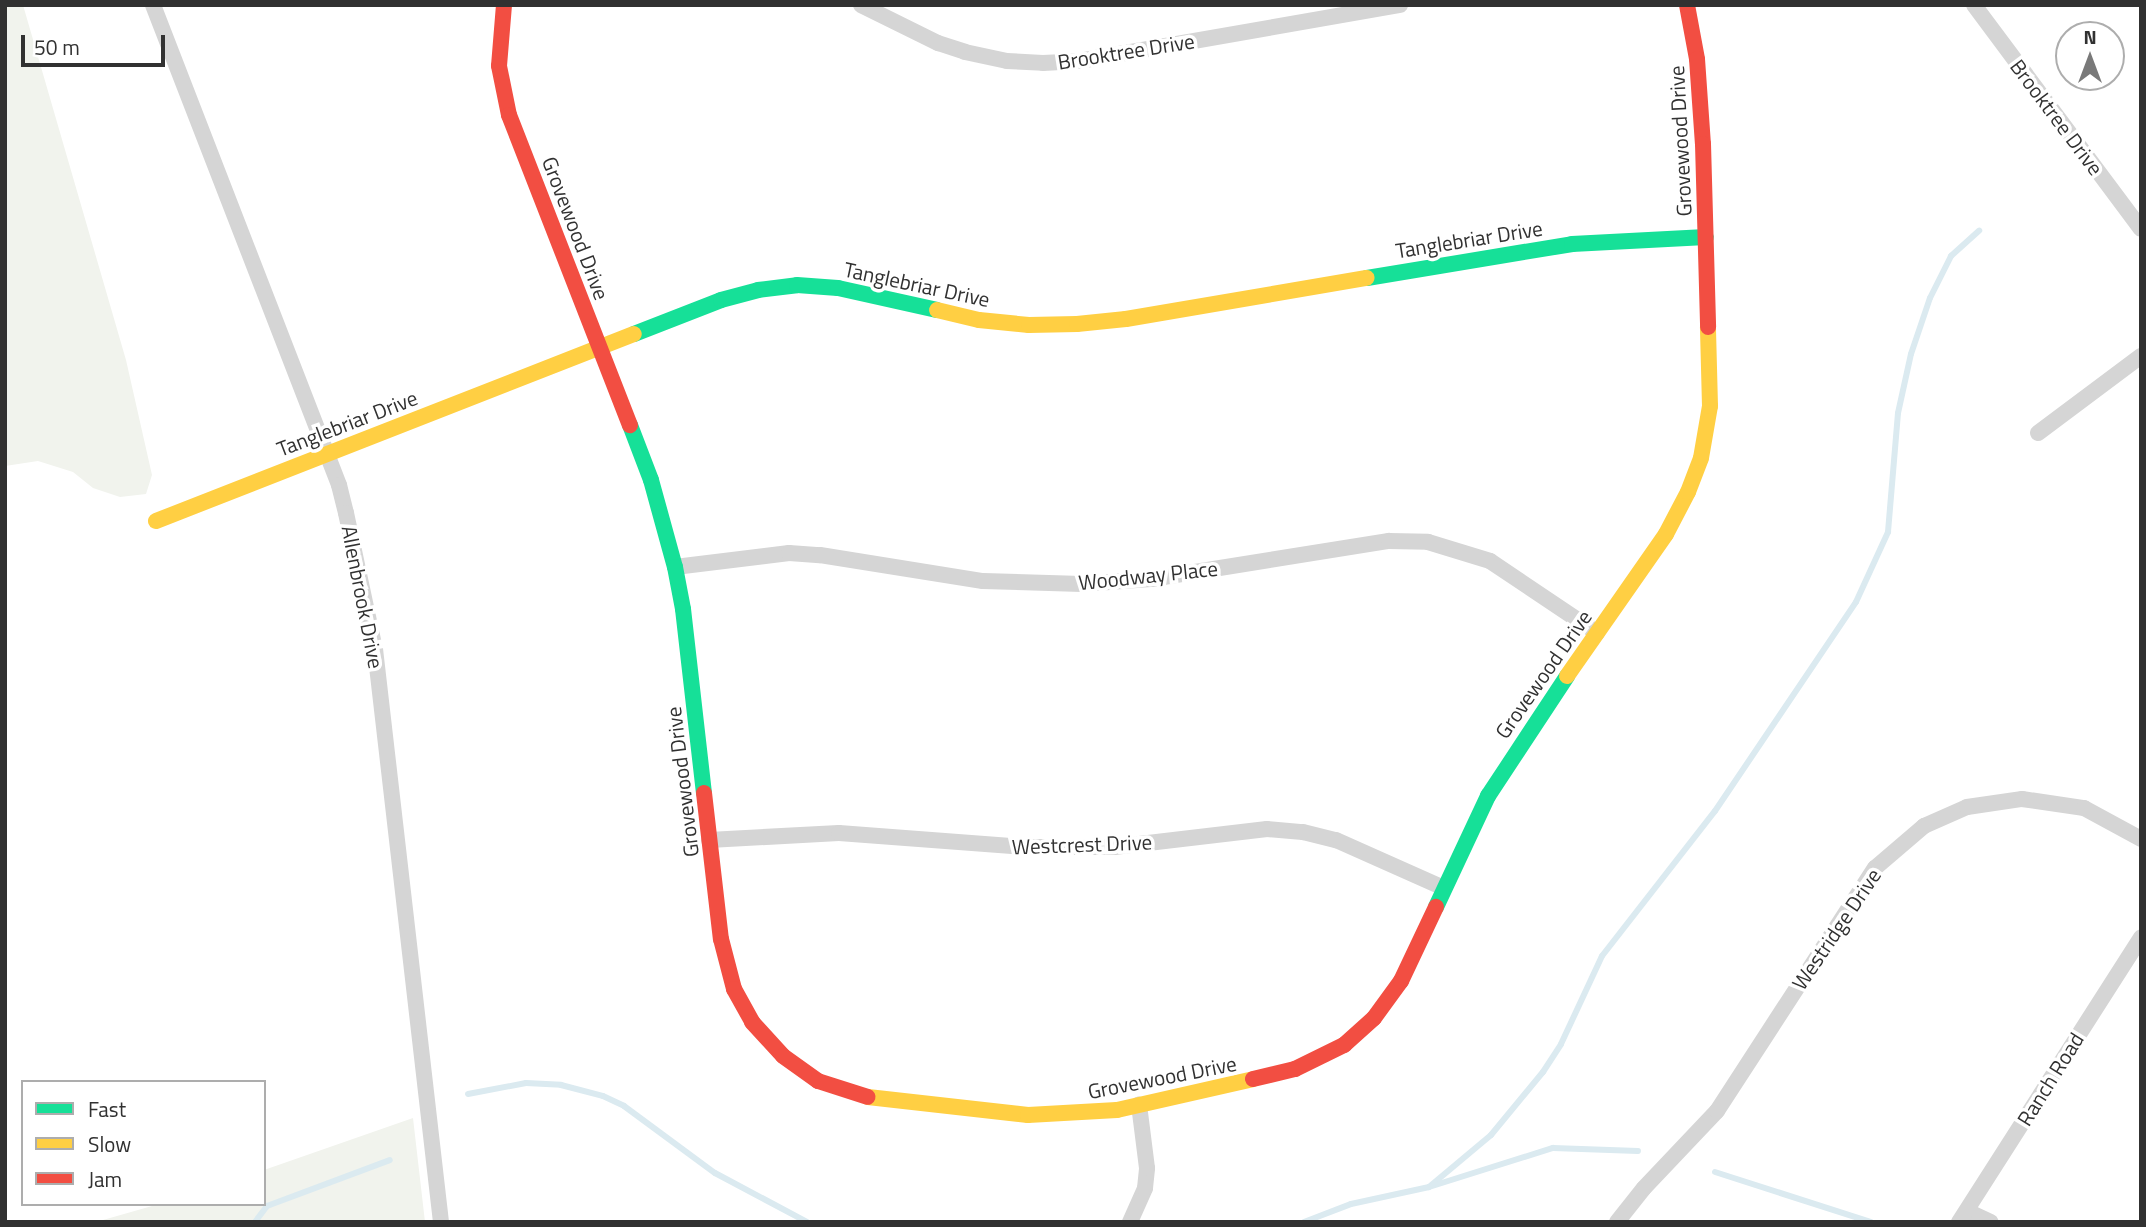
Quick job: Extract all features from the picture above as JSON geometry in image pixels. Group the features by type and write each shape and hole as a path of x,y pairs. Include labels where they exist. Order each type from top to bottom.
{"street":[{"name":"Allenbrook Drive","path":"153,5 327,454 346,513 375,649 441,1222"},
{"name":"Grovewood Drive","path":"504,5 498,52 506,104 651,480 675,567 721,939 734,989 752,1022 783,1056 801,1071 854,1094 995,1113 1069,1115 1139,1105 1296,1069 1344,1045 1374,1018 1401,981 1500,776 1679,512 1701,458 1710,406 1698,71 1687,5"},
{"name":"Brooktree Drive","path":"861,5 939,43 965,52 1007,61 1043,63 1079,61 1400,5"},
{"name":"Brooktree Drive","path":"1973,5 2141,229"},
{"name":"Tanglebriar Drive","path":"156,521 721,300 758,290 797,285 838,288 979,320 1029,325 1077,324 1126,319 1572,244 1706,237"},
{"path":"2038,433 2141,356"},
{"name":"Woodway Place","path":"675,567 789,553 820,555 983,581 1082,584 1151,579 1389,541 1428,542 1490,561 1597,633"},
{"name":"Westridge Drive","path":"1617,1222 1644,1188 1717,1111 1875,868 1924,825 1967,807 2022,799 2053,801 2084,808 2141,839"},
{"name":"Westcrest Drive","path":"709,840 839,832 1027,848 1114,846 1267,829 1303,832 1336,840 1444,888"},
{"name":"Ranch Road","path":"1963,1216 2141,937"},
{"path":"1130,1222 1145,1188 1147,1168 1139,1105"},
{"path":"1963,1216 1991,1222"}],"shaded area":[{"path":"5,5 23,5 126,360 152,475 146,494 120,497 93,488 73,472 38,461 5,466"},
{"path":"413,1118 425,1222 96,1222 152,1206 266,1206 266,1169"}],"waterway":[{"path":"1429,1187 1491,1135 1543,1072 1561,1044 1602,956 1715,811 1856,602 1888,532 1898,413 1911,354 1930,298 1951,256 1979,231"},
{"path":"468,1094 526,1083 561,1085 603,1096 624,1106 715,1173 807,1222"},
{"path":"1304,1222 1351,1204 1429,1187 1553,1148 1638,1151"},
{"path":"255,1222 267,1206 390,1160"},
{"path":"1715,1172 1871,1222"}],"traffic: fast":[{"path":"1367,278 1572,244 1706,237"},
{"path":"634,334 721,300 758,290 797,285 838,288 937,310"},
{"path":"630,425 651,480 675,567 683,609 704,793"},
{"path":"1436,907 1488,796 1567,676"}],"traffic: slow":[{"path":"937,310 979,320 1029,325 1077,324 1126,319 1367,278"},
{"path":"1567,676 1666,534 1688,492 1701,458 1710,406 1708,327"},
{"path":"156,521 634,334"},
{"path":"868,1097 1028,1115 1117,1110 1253,1079"}],"traffic: jam":[{"path":"504,5 499,66 509,115 630,425"},
{"path":"1687,5 1697,59 1703,144 1708,327"},
{"path":"704,793 721,939 734,989 752,1022 783,1056 818,1081 868,1097"},
{"path":"1253,1079 1295,1069 1344,1045 1374,1018 1401,981 1436,907"}]}
